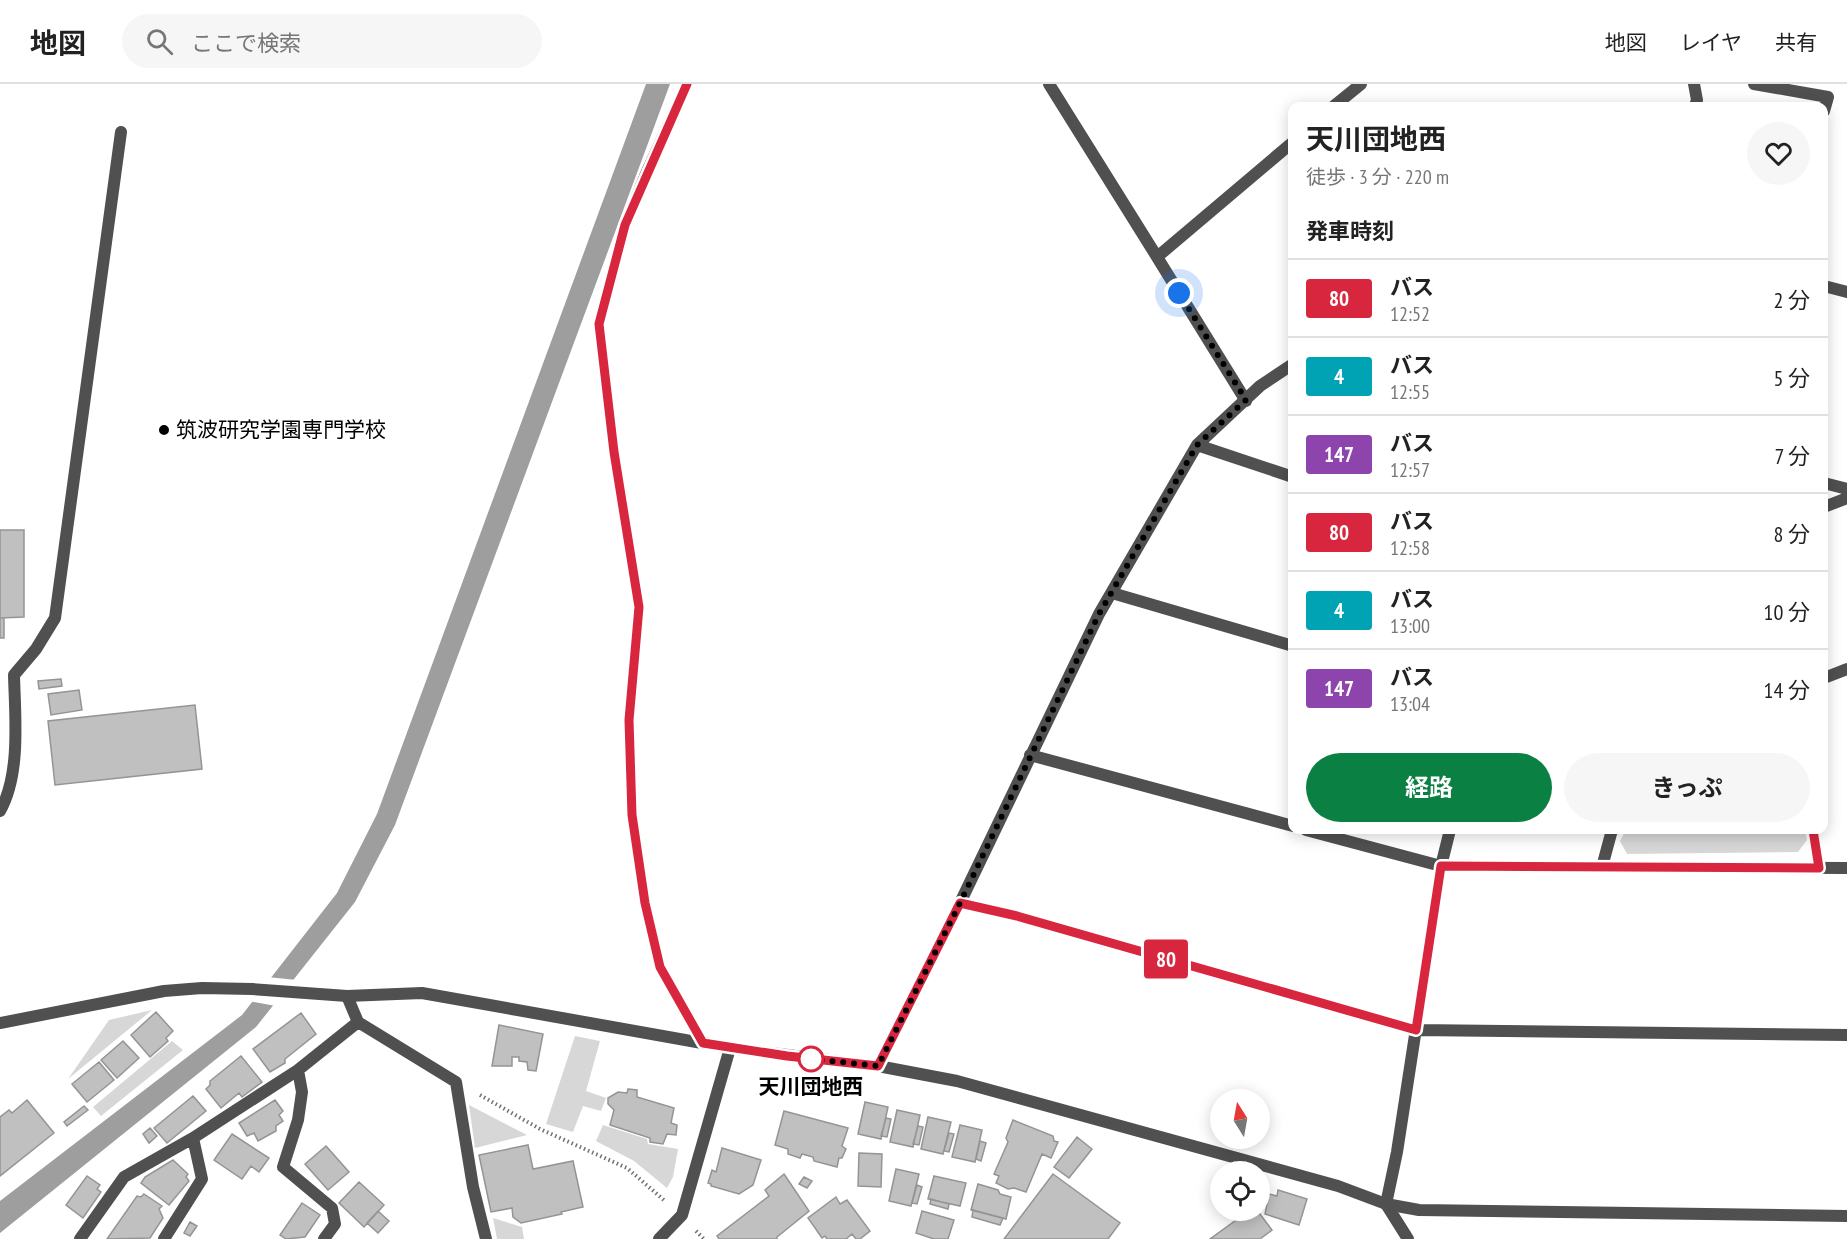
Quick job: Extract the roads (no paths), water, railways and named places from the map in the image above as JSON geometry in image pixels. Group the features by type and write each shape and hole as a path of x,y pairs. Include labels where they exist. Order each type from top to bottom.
{"street":[{"path":"687,84 625,225 599,324 614,452 639,607 629,720 632,815 645,903 660,967 703,1043"},
{"path":"1049,84 1246,400"},
{"path":"1339,102 1361,84"},
{"path":"1694,84 1696,102"},
{"path":"1755,84 1828,97 1827,102"},
{"path":"0,810 12,773 16,744 14,675 36,649 55,618 121,132"},
{"path":"1157,257 1288,146"},
{"path":"1828,287 1847,292"},
{"path":"878,1066 960,903 1099,614 1197,445 1260,386 1288,367"},
{"path":"1197,445 1288,475"},
{"path":"1828,484 1847,489"},
{"path":"1828,505 1847,498"},
{"path":"1112,592 1288,645"},
{"path":"1828,676 1847,669"},
{"path":"1030,755 1288,825"},
{"path":"1321,834 1441,866 1847,868"},
{"path":"1408,1239 1386,1204 1397,1152 1441,866 1449,834"},
{"path":"1602,867 1611,834"},
{"path":"1814,834 1819,868"},
{"path":"960,903 1017,916 1416,1030 1847,1035"},
{"path":"0,1023 164,992 202,988 252,988 347,996 422,993 730,1048 878,1066 957,1081 1338,1186 1386,1204 1419,1210 1847,1216"},
{"path":"347,996 358,1022 456,1082 473,1187 486,1239"},
{"path":"80,1239 124,1177 193,1138 298,1070 358,1022"},
{"path":"659,1239 682,1215 730,1048"},
{"path":"298,1070 302,1092 298,1120 283,1167 332,1209 335,1224 324,1239"},
{"path":"164,1239 202,1179 193,1138"}],"place":[{"name":"筑波研究学園専門学校","path":"164,430"},
{"name":"天川団地西","path":"811,1059"}]}
